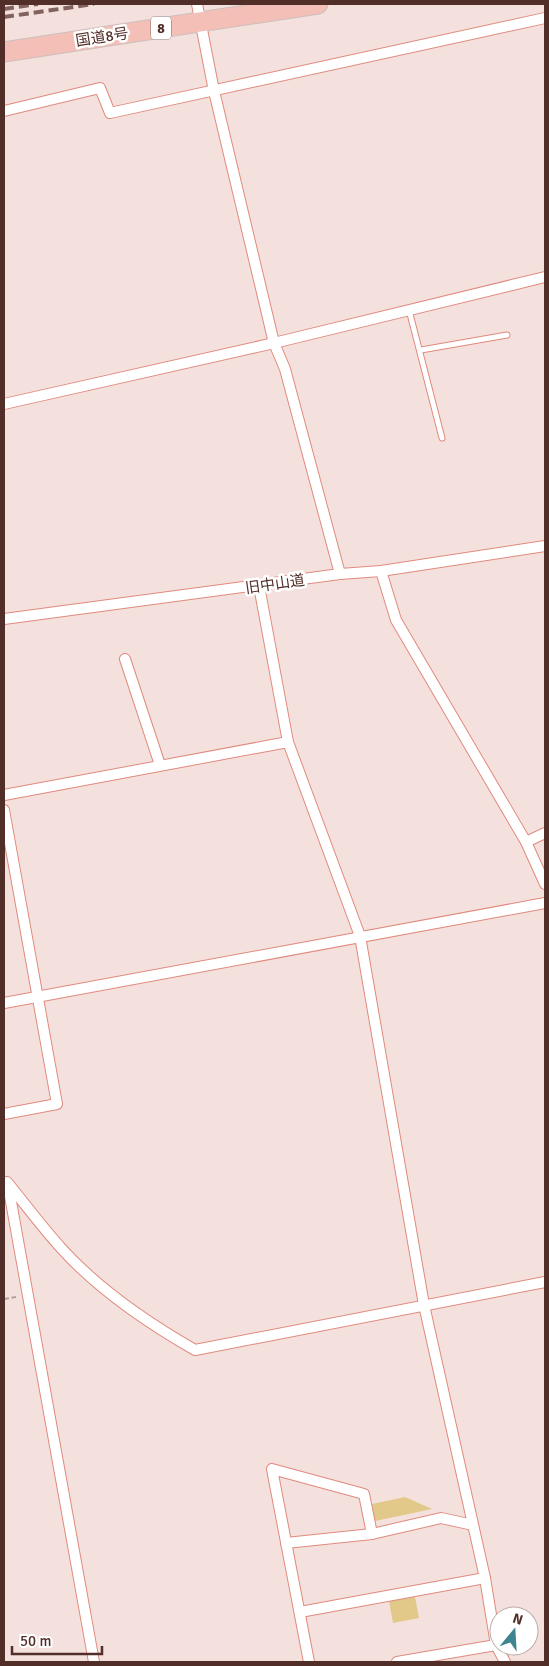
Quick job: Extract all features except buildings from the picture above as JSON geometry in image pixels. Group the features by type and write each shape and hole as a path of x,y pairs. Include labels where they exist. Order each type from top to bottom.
{"highway":[{"name":"国道8号","path":"4,52 199,13 318,4"}],"street":[{"path":"199,13 214,91 274,343 285,369 340,574"},
{"path":"4,111 100,88 110,113 545,18"},
{"path":"4,404 274,343 545,277"},
{"name":"旧中山道","path":"4,618 340,574 382,571 545,546"},
{"path":"382,571 396,620 526,842 545,884"},
{"path":"259,586 288,742 360,936 424,1305 490,1606"},
{"path":"125,660 160,766"},
{"path":"4,795 288,742"},
{"path":"4,810 57,1104 4,1114"},
{"path":"526,842 545,833"},
{"path":"4,1003 545,903"},
{"path":"5,1180 61,1248 109,1294 154,1326 195,1350 545,1282"},
{"path":"5,1180 94,1662"},
{"path":"309,1662 272,1469 364,1494 372,1534"},
{"path":"286,1543 372,1534 441,1518 473,1525"},
{"path":"300,1612 485,1578"},
{"path":"397,1662 489,1646"}],"lane":[{"path":"409,310 421,350 442,438"},
{"path":"421,350 508,335"}],"path":[{"path":"4,1299 26,1296"}],"shaded area":[{"path":"405,1497 432,1509 375,1521 372,1504"},
{"path":"415,1597 419,1618 393,1623 389,1601"}],"railway":[{"path":"4,9 38,4"},
{"path":"4,17 94,4"}]}
